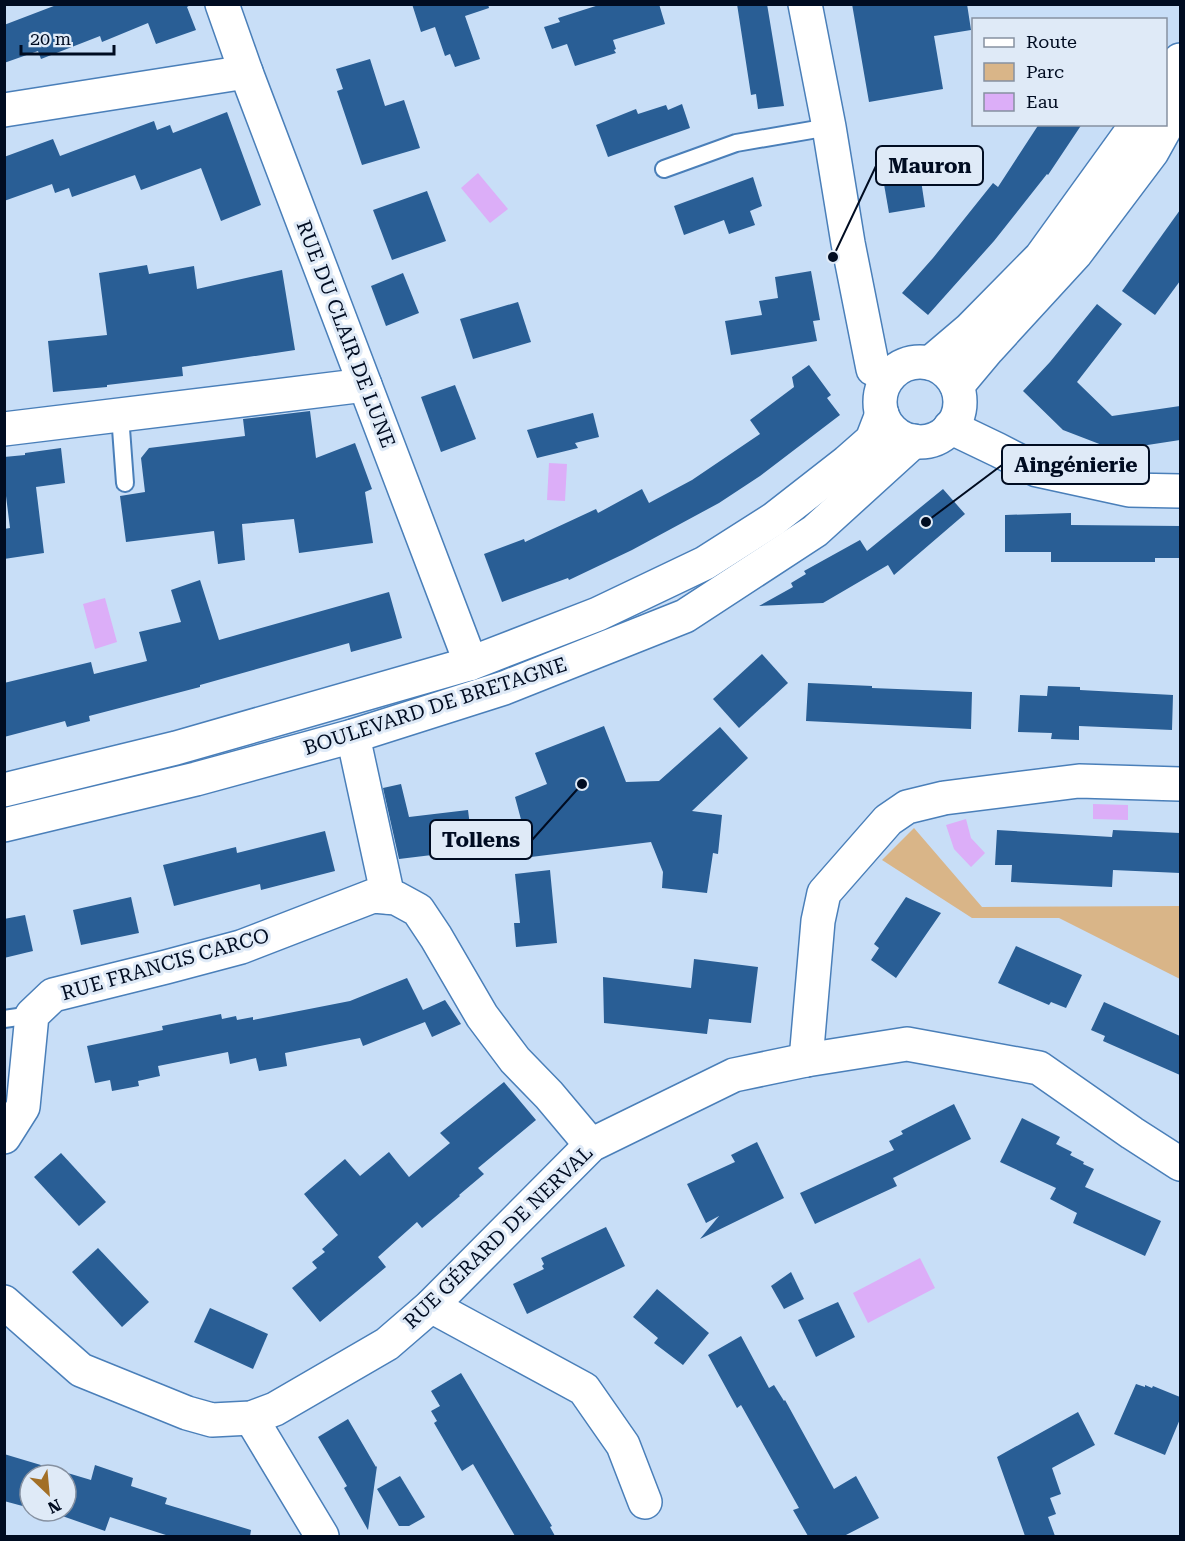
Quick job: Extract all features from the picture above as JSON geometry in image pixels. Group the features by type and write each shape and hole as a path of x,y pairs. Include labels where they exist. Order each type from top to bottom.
{"street":[{"name":"RUE DU CLAIR DE LUNE","path":"222,4 465,648 469,664"},
{"path":"805,4 873,369 889,376"},
{"path":"1167,80 1180,60"},
{"path":"4,110 246,72"},
{"path":"957,386 1076,253 1152,152 1178,113"},
{"path":"930,363 970,329 1041,257 1136,126"},
{"path":"918,362 930,363 941,368 957,386 959,407 956,417 950,427 940,436 928,441 914,441 903,438 886,424 880,401 882,388 889,376 897,369 918,362"},
{"path":"4,429 365,385"},
{"name":"BOULEVARD DE BRETAGNE","path":"4,790 176,748 469,664 598,615 705,563 774,519 872,440 882,414"},
{"path":"950,427 1037,470 1129,490 1180,491"},
{"name":"BOULEVARD DE BRETAGNE","path":"4,825 196,779 353,736 504,688 685,616 815,531 914,441"},
{"path":"353,736 388,897 396,898 417,910 482,1016 514,1060 549,1095 591,1145"},
{"path":"806,1060 818,921 824,893 888,820 907,807 944,798 1079,781 1180,784"},
{"name":"RUE FRANCIS CARCO","path":"4,1137 23,1107 18,1017 53,995 241,947 373,896 388,897"},
{"name":"RUE GÉRARD DE NERVAL","path":"4,1302 81,1370 187,1413 212,1420 251,1418 275,1409 387,1344 431,1306 591,1145 734,1075 806,1060 907,1044 1039,1068 1180,1164"},
{"path":"431,1306 584,1389 623,1445 645,1502"},
{"path":"251,1418 322,1536"}],"lane":[{"path":"664,169 736,143 829,128"},
{"path":"120,415 125,483"}],"green space":[{"path":"914,828 982,907 1180,906 1180,979 1059,918 972,918 882,860"}],"water":[{"path":"478,173 508,209 490,223 461,188"},
{"path":"549,463 567,464 565,501 547,500"},
{"path":"105,598 117,642 95,649 83,604"},
{"path":"1093,804 1128,805 1128,820 1093,819"},
{"path":"966,819 971,838 985,853 971,867 954,849 946,825"},
{"path":"920,1258 935,1288 868,1323 853,1293"}],"building":[{"path":"59,4 192,4 187,7 196,30 156,44 148,23 102,42 100,36 41,59 38,51 4,63 4,25"},
{"path":"412,4 488,4 489,8 465,16 480,59 455,67 450,54 445,56 435,27 421,32"},
{"path":"602,4 659,4 665,24 613,40 616,53 575,66 567,44 552,49 544,27 560,22 558,18"},
{"path":"737,4 767,4 784,106 758,109 756,94 751,95"},
{"path":"852,4 967,4 971,30 934,36 943,89 869,102"},
{"path":"370,59 385,106 404,100 420,148 362,165 337,91 343,89 336,69"},
{"path":"682,104 690,128 608,157 596,125 636,109 638,114 666,105 668,110"},
{"path":"227,112 261,205 221,221 201,168 141,190 135,175 72,197 69,188 55,193 52,184 4,201 4,157 53,139 60,156 154,121 157,130 170,125 173,133"},
{"path":"1038,126 1081,126 1048,175 994,241 928,315 902,293 993,183 998,187"},
{"path":"918,160 925,207 889,213 881,167"},
{"path":"753,177 762,206 750,211 755,225 729,234 724,220 684,235 674,206"},
{"path":"427,191 446,241 392,260 373,210"},
{"path":"1180,210 1180,281 1155,315 1122,291"},
{"path":"147,265 149,274 194,266 197,289 282,270 295,350 182,367 183,376 53,392 48,341 107,335 99,273"},
{"path":"811,271 820,320 813,321 817,341 731,355 725,321 762,315 759,301 778,298 775,277"},
{"path":"403,273 419,313 386,326 371,286"},
{"path":"518,302 531,342 473,359 460,319"},
{"path":"1097,304 1122,324 1077,382 1112,416 1180,406 1180,440 1115,450 1063,430 1023,391"},
{"path":"809,365 831,395 827,398 840,415 760,476 719,503 632,550 569,580 568,578 502,602 484,554 524,539 525,542 596,509 598,513 642,489 649,503 692,480 760,434 750,420 794,387 792,377"},
{"path":"455,385 476,439 441,452 421,397"},
{"path":"310,411 316,458 355,443 372,489 365,492 373,543 299,553 294,519 242,524 245,560 218,564 214,531 126,542 120,496 145,492 141,458 149,448 245,436 243,419"},
{"path":"593,413 599,437 575,443 578,448 537,458 527,430"},
{"path":"61,448 65,483 36,487 44,553 4,559 4,529 10,528 4,480 4,457"},
{"path":"943,489 965,514 894,575 888,565 823,603 759,606 793,587 791,583 806,574 804,571 860,540 867,551"},
{"path":"1071,513 1071,525 1180,526 1180,558 1155,558 1155,562 1051,562 1051,552 1005,552 1005,515"},
{"path":"200,580 219,640 389,592 402,638 351,652 349,643 200,685 200,687 89,716 90,721 67,727 65,721 4,737 4,683 91,662 94,674 147,661 139,632 181,622 171,590"},
{"path":"762,654 788,683 739,728 713,699"},
{"path":"808,683 972,692 971,729 806,721"},
{"path":"1048,686 1173,695 1172,730 1079,726 1079,740 1051,739 1052,733 1018,732 1020,695 1047,696"},
{"path":"604,726 626,782 659,781 720,727 748,758 692,811 722,815 718,854 713,853 707,893 662,888 663,872 651,842 531,857 515,797 547,784 535,753"},
{"path":"401,784 409,817 468,810 473,850 399,859 383,788"},
{"path":"997,830 1112,837 1113,830 1180,833 1180,873 1113,870 1112,887 1011,882 1012,865 995,865"},
{"path":"325,831 335,871 261,890 260,884 174,906 163,865 236,847 237,853"},
{"path":"550,870 557,943 516,947 514,923 520,923 515,874"},
{"path":"131,897 139,933 81,945 73,910"},
{"path":"906,897 941,913 896,978 871,960 879,948 874,944"},
{"path":"25,915 33,951 4,958 4,919"},
{"path":"1016,946 1082,975 1066,1008 1051,1002 1049,1005 998,983"},
{"path":"694,959 758,967 751,1023 709,1019 707,1034 604,1023 603,977 691,988"},
{"path":"407,978 423,1010 445,1000 461,1024 432,1037 425,1022 363,1046 360,1038 285,1053 287,1066 259,1071 256,1058 230,1064 228,1052 158,1066 160,1076 138,1081 139,1086 112,1091 110,1080 95,1083 87,1046 163,1030 162,1026 221,1014 222,1019 236,1016 237,1020 253,1017 253,1020 350,1001"},
{"path":"1104,1002 1180,1036 1180,1075 1103,1041 1105,1036 1091,1030"},
{"path":"504,1082 536,1120 478,1168 484,1174 460,1196 422,1228 417,1222 378,1257 386,1267 320,1322 292,1288 317,1268 312,1262 325,1252 322,1249 338,1235 304,1194 345,1159 360,1176 389,1152 409,1177 450,1143 440,1133"},
{"path":"954,1104 971,1139 893,1178 897,1186 815,1224 800,1193 894,1150 889,1141 903,1134 901,1131"},
{"path":"1022,1118 1060,1137 1056,1144 1072,1152 1070,1155 1094,1169 1085,1187 1161,1221 1145,1256 1073,1223 1077,1213 1050,1199 1056,1188 1000,1162"},
{"path":"757,1142 784,1198 700,1239 719,1216 706,1223 687,1184 735,1162 731,1155"},
{"path":"61,1153 106,1202 79,1226 34,1177"},
{"path":"606,1227 625,1266 527,1314 513,1284 544,1269 541,1258"},
{"path":"98,1248 149,1302 122,1327 72,1272"},
{"path":"791,1272 804,1299 784,1309 771,1286"},
{"path":"657,1289 709,1333 683,1365 654,1343 658,1338 633,1317"},
{"path":"838,1302 855,1337 816,1357 798,1320"},
{"path":"210,1308 268,1334 253,1369 194,1342"},
{"path":"741,1336 769,1388 774,1385 785,1400 834,1489 856,1476 879,1518 844,1536 808,1536 793,1510 799,1508 741,1405 737,1408 708,1355"},
{"path":"461,1373 552,1526 550,1527 555,1536 515,1536 473,1464 462,1471 434,1423 437,1421 431,1411 440,1406 431,1391"},
{"path":"1136,1384 1152,1388 1153,1386 1180,1397 1180,1419 1165,1455 1114,1434"},
{"path":"1078,1412 1095,1445 1052,1468 1061,1494 1050,1498 1056,1514 1048,1517 1055,1536 1025,1536 997,1457"},
{"path":"348,1419 377,1466 368,1530 344,1488 347,1486 318,1437"},
{"path":"4,1454 34,1463 18,1463 18,1505 4,1501"},
{"path":"95,1465 133,1478 131,1486 167,1498 165,1504 251,1530 250,1536 169,1536 110,1517 105,1531 78,1522 78,1476 91,1480"},
{"path":"400,1476 425,1517 409,1526 399,1526 377,1489"}],"place":[{"name":"Mauron","path":"833,257"},
{"name":"Aingénierie","path":"926,522"},
{"name":"Tollens","path":"582,784"}]}
